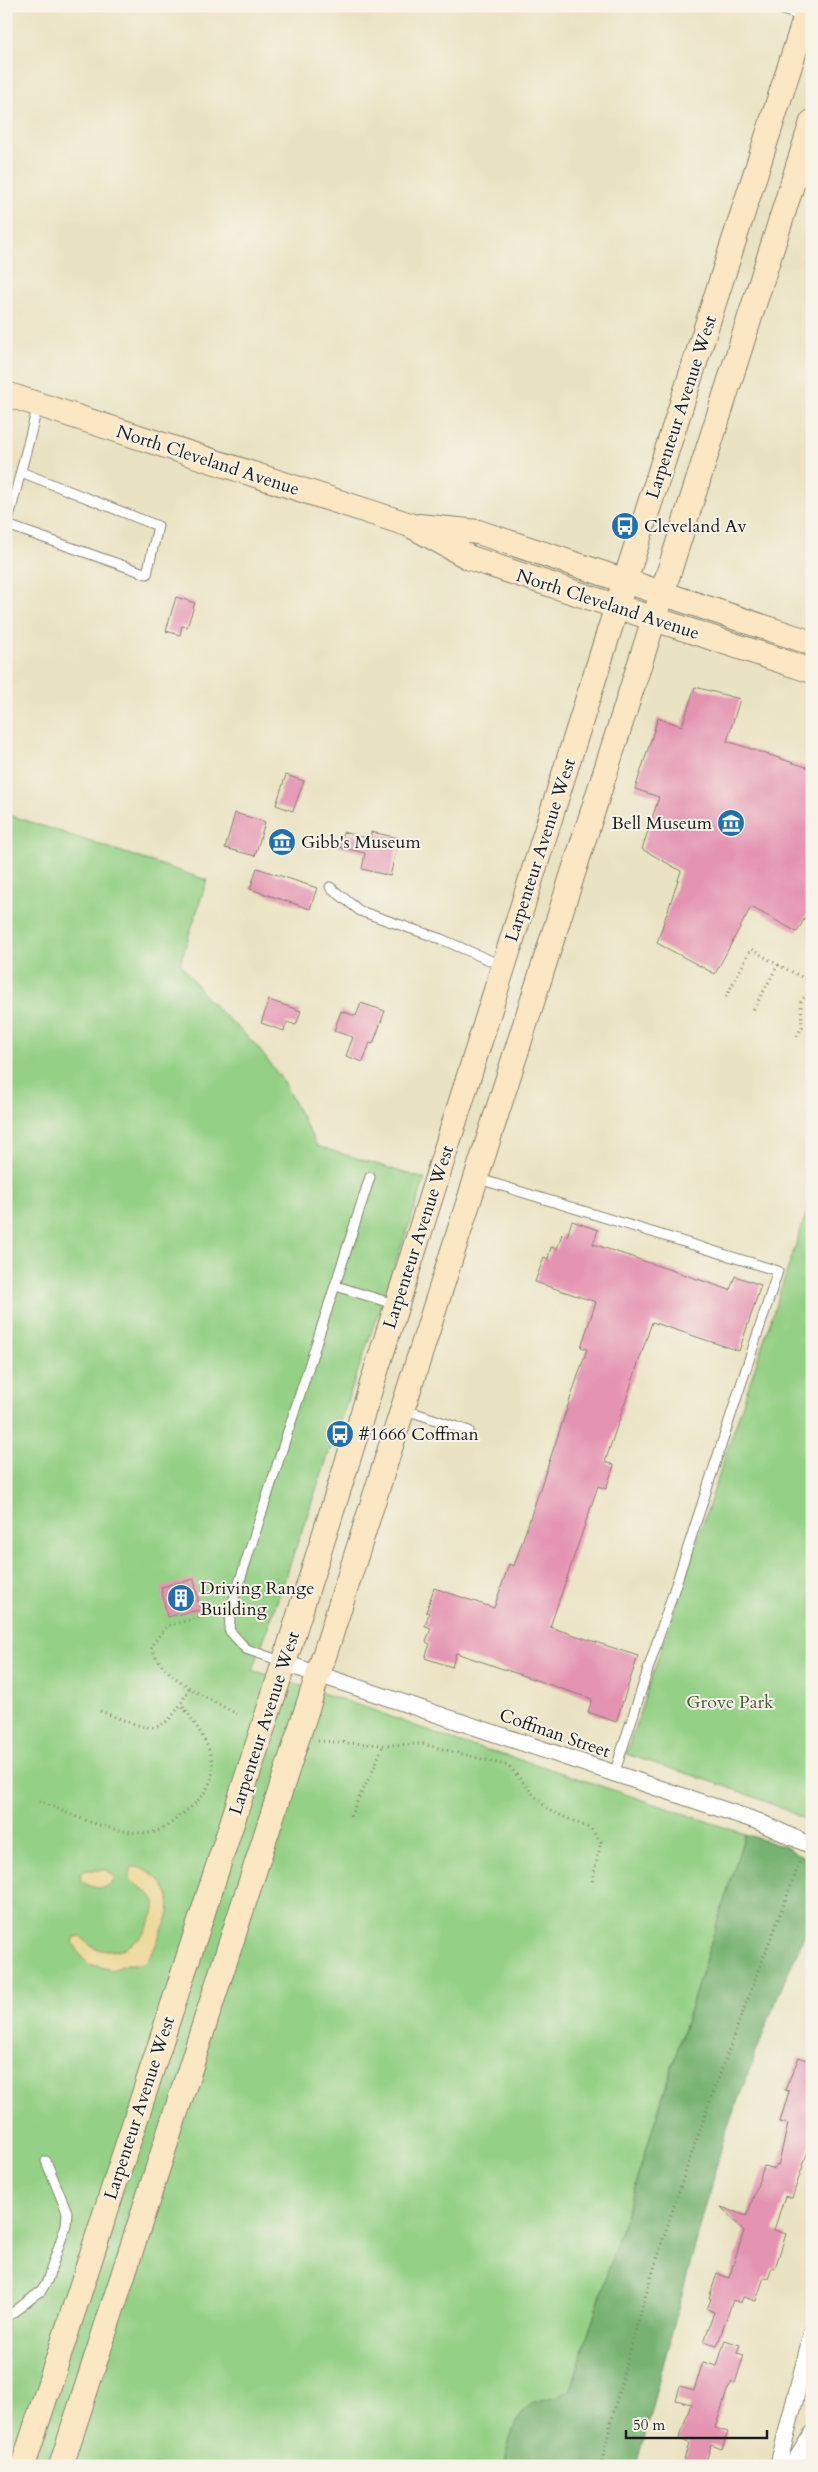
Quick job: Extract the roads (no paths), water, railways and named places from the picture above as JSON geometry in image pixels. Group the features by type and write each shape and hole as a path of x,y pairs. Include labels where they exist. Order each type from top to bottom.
{"main road":[{"name":"Larpenteur Avenue West","path":"23,2466 284,1662 617,606 808,12"},
{"name":"Larpenteur Avenue West","path":"61,2466 318,1673 812,122"},
{"name":"North Cleveland Avenue","path":"6,394 410,526 470,558 812,671"},
{"name":"North Cleveland Avenue","path":"410,526 478,532 812,643"},
{"path":"496,992 532,1000"}],"street":[{"name":"Coffman Street","path":"284,1662 757,1821 809,1845"},
{"path":"778,2466 812,2333"},
{"path":"792,2466 812,2434"}],"lane":[{"path":"772,6 808,12"},
{"path":"20,472 158,526 147,574 7,525 20,472 38,404"},
{"path":"330,887 360,912 441,939 504,966"},
{"path":"284,1662 246,1649 229,1630 231,1608 370,1177"},
{"path":"475,1178 778,1271 614,1774"},
{"path":"336,1286 397,1305"},
{"path":"402,1408 469,1431"},
{"path":"6,2318 41,2291 47,2281 66,2225 67,2212 46,2161"}],"place":[{"name":"Cleveland Av","path":"625,526"},
{"name":"Bell Museum","path":"731,823"},
{"name":"Gibb's Museum","path":"282,842"},
{"name":"#1666 Coffman","path":"340,1434"},
{"name":"Driving Range Building","path":"181,1598"}],"park label":[{"name":"Grove Park","path":"730,1702"}]}
